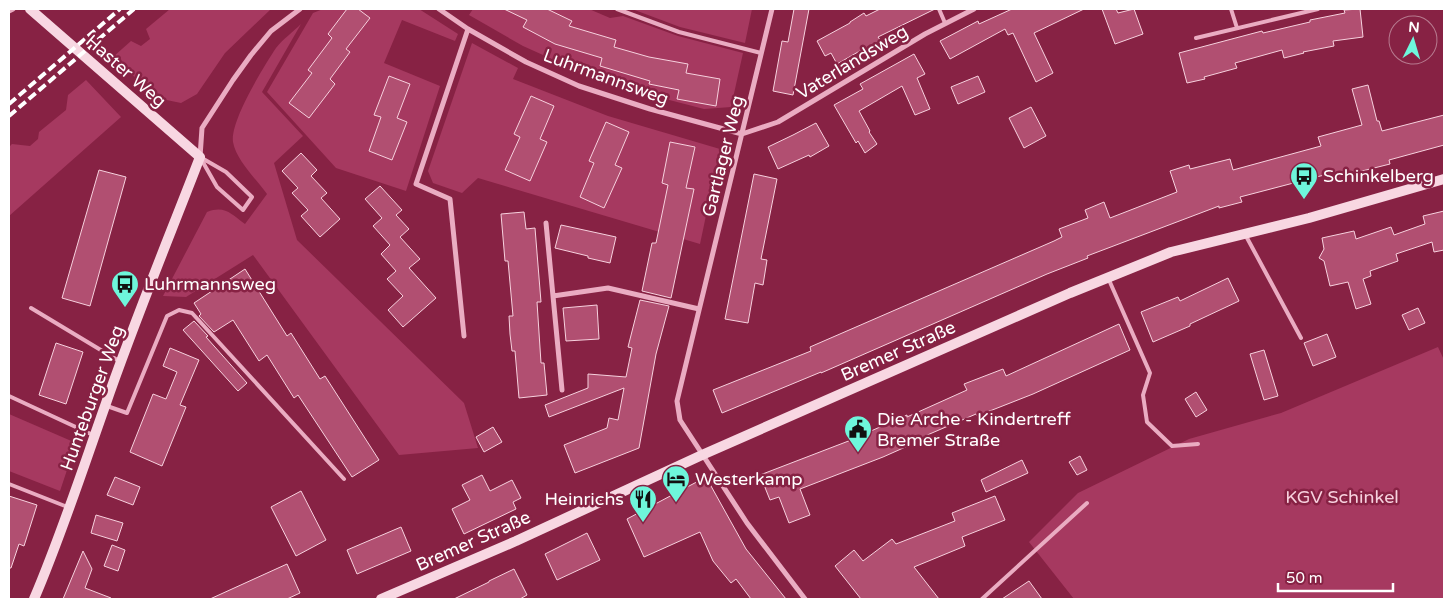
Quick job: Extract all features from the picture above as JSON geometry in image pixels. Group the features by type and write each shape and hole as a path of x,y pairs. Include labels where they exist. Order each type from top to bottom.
{"main road":[{"name":"Haster Weg","path":"30,9 200,157"},
{"name":"Hunteburger Weg","path":"34,599 70,508 121,362 200,157"},
{"name":"Bremer Straße","path":"381,599 516,541 702,455 1108,278 1172,252 1317,216 1444,179"}],"street":[{"path":"9,11 13,9"},
{"name":"Hunteburger Weg","path":"200,157 202,128 233,80 271,31 300,9"},
{"name":"Luhrmannsweg","path":"439,9 468,29 526,62 579,86 642,107 742,134"},
{"name":"Gartlager Weg","path":"772,9 677,401 680,420 702,455 747,523 806,599"},
{"name":"Vaterlandsweg","path":"742,134 778,122 917,38 974,9"},
{"path":"464,336 450,200 416,184 468,29"},
{"path":"546,223 562,390"},
{"path":"553,296 608,288 699,309"}],"lane":[{"path":"617,9 679,32 761,53"},
{"path":"939,9 945,23"},
{"path":"1231,9 1237,28"},
{"path":"1196,38 1318,9"},
{"name":"Haster Weg","path":"200,157 226,172 252,197 243,210 217,187 200,157"},
{"path":"1245,234 1302,338"},
{"path":"1108,278 1150,373 1143,395 1147,422 1172,446 1198,444"},
{"path":"31,308 121,362"},
{"path":"105,405 127,413 167,316 179,310 192,313 344,479"},
{"path":"9,396 95,436"},
{"path":"9,484 70,508"},
{"path":"982,599 1087,503"}],"green space":[{"path":"170,9 271,9 225,53 197,94 181,103 157,98 113,57 131,41 141,46 150,39 146,29"},
{"path":"323,9 419,9 458,34 455,41 402,20 384,63 440,86 406,191 336,168 267,92 313,13"},
{"path":"473,9 589,9 610,18 623,16 678,36 743,53 731,107 704,109 654,96 583,73 523,46 469,15"},
{"path":"632,9 752,9 745,43 680,27"},
{"path":"301,24 262,92 303,136 274,163 297,240 464,403 478,448 399,455 253,255 186,297 163,296 207,212 223,210 245,224 267,194 238,156 233,142 233,133 242,108 256,80 279,45"},
{"path":"472,43 518,68 513,79 608,116 720,149 700,244 478,178 462,193 433,183 428,171"},
{"path":"86,80 121,117 9,216 9,147 12,144 30,146 38,139 39,132 66,110 68,95"},
{"name":"KGV Schinkel","path":"1438,347 1444,360 1444,599 1074,599 1029,542 1078,493 1189,439 1281,413"},
{"path":"9,414 76,443 60,491 9,471"}],"building":[{"path":"347,9 358,9 370,18 346,49 350,52 330,79 335,84 309,118 289,103 312,73 308,70 332,38 328,34"},
{"path":"504,9 547,9 572,21 569,26 616,40 614,47 649,57 688,64 686,73 720,79 716,106 677,99 679,90 649,84 650,81 600,66 602,58 555,44 523,27 527,20"},
{"path":"794,9 809,9 793,95 773,91 782,41 788,42"},
{"path":"880,9 935,9 878,37 883,44 868,52 865,48 837,64 831,53 825,56 817,41 864,13 866,16"},
{"path":"1012,9 1084,9 1034,33 1053,73 1036,82 1013,33 1008,35 1005,29 950,59 940,41 978,21 979,24"},
{"path":"1102,9 1116,9 1118,13 1134,9 1143,34 1115,44"},
{"path":"1360,9 1363,37 1333,41 1334,46 1284,58 1282,50 1235,63 1237,68 1187,83 1179,53 1262,31 1263,33 1345,13 1344,10"},
{"path":"914,54 925,74 917,78 930,109 915,115 902,86 859,111 877,144 865,153 858,141 856,143 834,105 863,89 860,84"},
{"path":"389,76 410,84 397,118 407,122 392,160 369,151 381,117 374,115"},
{"path":"978,76 985,92 958,104 951,87"},
{"path":"1368,85 1377,121 1379,121 1382,131 1444,115 1444,145 1389,160 1390,164 1330,179 1328,174 1240,197 1242,202 1219,208 1219,206 1087,256 1088,258 1047,274 821,373 722,413 713,390 811,351 810,347 1054,241 1062,237 1059,229 1088,218 1085,210 1104,202 1110,218 1177,192 1170,171 1189,165 1190,169 1230,159 1233,170 1321,146 1318,137 1362,125 1352,89"},
{"path":"531,96 554,106 540,139 547,142 530,181 505,170 520,137 514,134"},
{"path":"1031,107 1046,136 1024,148 1009,118"},
{"path":"606,122 629,132 615,165 622,168 604,208 580,197 594,163 589,161"},
{"path":"816,123 829,146 810,157 809,155 778,169 768,147"},
{"path":"670,142 695,147 686,188 694,189 671,298 642,291 652,243 656,243 668,185 662,183"},
{"path":"301,153 317,170 311,176 327,193 321,198 340,219 320,237 301,216 308,210 292,193 298,188 282,171"},
{"path":"99,170 126,177 90,306 62,298"},
{"path":"754,174 777,179 761,259 767,260 763,285 755,283 748,323 725,319"},
{"path":"380,186 402,210 396,215 409,229 400,237 420,259 409,268 436,298 403,327 388,310 403,296 387,279 396,271 381,254 390,245 373,226 382,218 365,199"},
{"path":"1444,211 1444,250 1434,252 1432,242 1396,254 1398,261 1370,271 1371,276 1363,279 1371,304 1356,309 1348,282 1330,286 1324,261 1319,258 1324,249 1322,238 1354,231 1356,239 1391,227 1394,235 1425,224 1423,216"},
{"path":"524,212 526,229 535,228 541,302 537,302 541,363 544,363 547,395 519,398 515,351 512,351 510,334 509,316 513,316 508,261 505,261 501,214"},
{"path":"561,225 616,237 610,263 555,248"},
{"path":"245,269 287,336 291,333 320,379 325,376 379,460 352,477 298,395 294,398 267,355 259,361 233,320 214,332 199,316 201,314 194,303"},
{"path":"1228,278 1239,301 1153,342 1141,312 1178,297 1180,301"},
{"path":"640,300 669,306 656,354 639,448 575,473 564,445 607,428 609,418 618,420 624,388 549,417 545,405 588,388 588,374 626,377 632,348 628,347"},
{"path":"597,305 599,339 566,341 563,308"},
{"path":"1418,308 1425,323 1409,330 1402,315"},
{"path":"194,321 247,383 238,391 183,330"},
{"path":"1119,324 1130,350 1033,394 977,416 976,414 918,439 919,441 883,457 800,489 810,515 789,523 779,497 770,500 760,475 872,432 907,415 907,417 967,390 964,384 1003,369 1006,376"},
{"path":"1327,334 1336,357 1313,366 1304,343"},
{"path":"56,343 83,352 66,404 39,395"},
{"path":"170,348 199,360 180,405 186,407 162,466 130,452 153,394 166,399 177,372 163,366"},
{"path":"1264,350 1278,396 1264,400 1250,354"},
{"path":"1196,392 1207,410 1196,417 1185,399"},
{"path":"493,427 502,442 484,452 476,437"},
{"path":"1080,456 1087,470 1077,475 1069,462"},
{"path":"1022,460 1028,473 986,492 981,480"},
{"path":"482,475 490,491 512,480 521,498 513,502 516,509 464,534 452,509 470,500 462,485"},
{"path":"115,477 140,487 133,505 107,495"},
{"path":"706,477 746,549 786,599 751,599 736,579 731,583 713,561 700,532 644,557 627,519"},
{"path":"301,491 326,540 296,556 271,507"},
{"path":"9,496 37,505 24,546 19,544 11,568 9,568"},
{"path":"995,496 1005,520 962,537 965,546 914,567 939,599 861,599 835,566 854,550 863,561 892,539 896,544 955,521 952,513"},
{"path":"96,515 123,523 117,541 91,533"},
{"path":"401,527 411,551 357,574 347,550"},
{"path":"587,533 600,560 557,580 545,554"},
{"path":"112,545 125,550 118,571 104,566"},
{"path":"83,551 92,569 85,588 111,599 63,599"},
{"path":"287,564 300,593 287,599 210,599"},
{"path":"514,569 527,595 520,599 454,599 489,581"},
{"path":"1029,581 1042,599 1002,599"}],"railway":[{"path":"9,104 120,9"},
{"path":"9,116 134,9"}],"place":[{"name":"Schinkelberg","path":"1304,200"},
{"name":"Luhrmannsweg","path":"125,308"},
{"name":"Die Arche - Kindertreff Bremer Straße","path":"858,453"},
{"name":"Westerkamp","path":"676,503"},
{"name":"Heinrichs","path":"643,523"}]}
